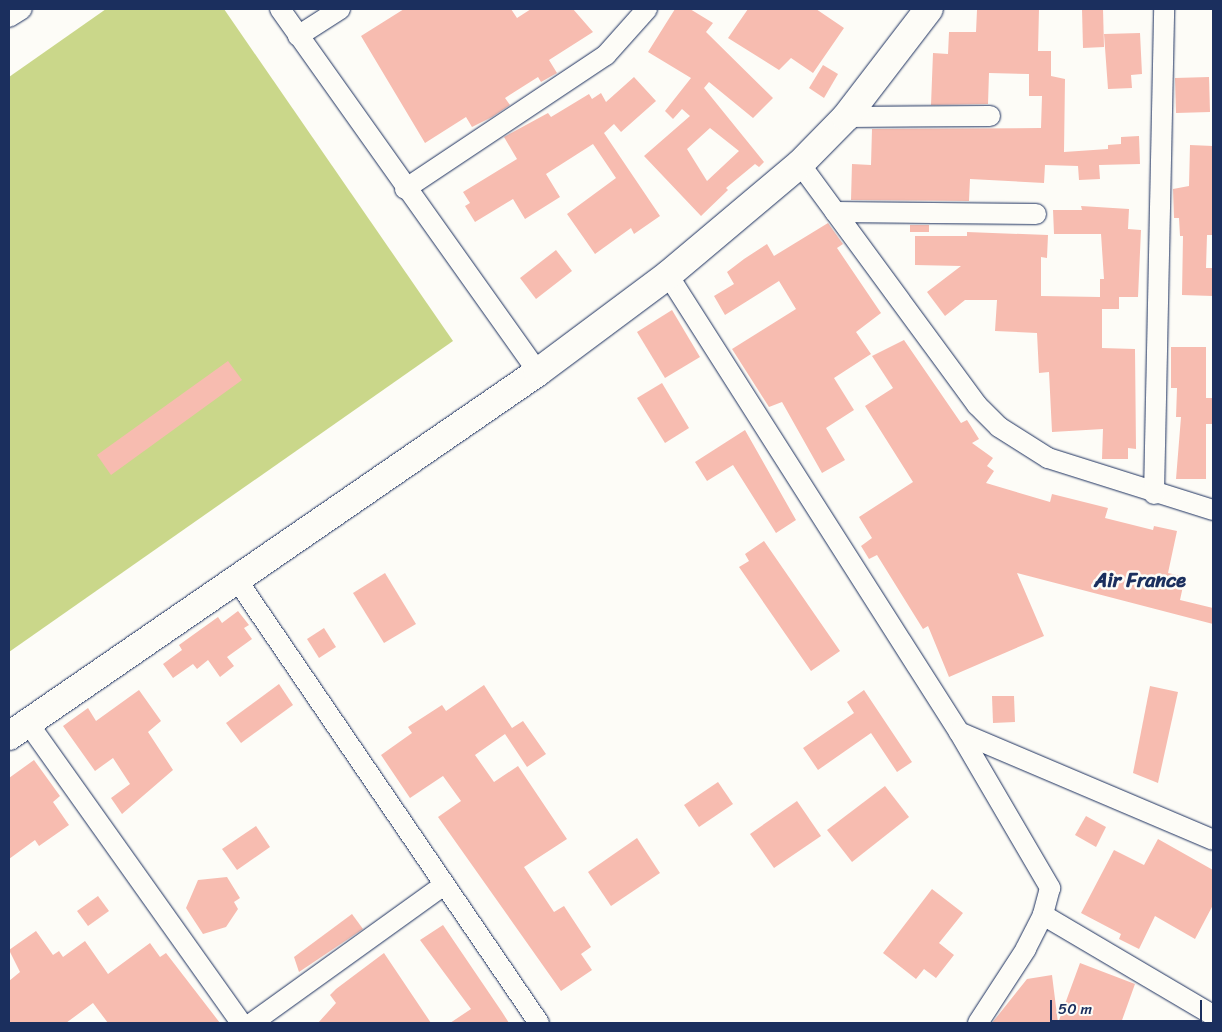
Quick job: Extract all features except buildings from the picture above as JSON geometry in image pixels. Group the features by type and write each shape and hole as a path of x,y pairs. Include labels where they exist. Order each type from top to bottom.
{"main road":[{"path":"18,729 538,372 668,275 800,164 846,117 929,9"}],"street":[{"path":"9,17 22,9"},
{"path":"280,9 405,189 538,372"},
{"path":"298,36 340,9"},
{"path":"405,189 606,55 629,17 647,9"},
{"path":"1154,494 1164,9"},
{"path":"846,117 990,116"},
{"path":"800,164 977,406 999,426 1048,458 1154,494 1213,510"},
{"path":"835,212 1036,214"},
{"path":"668,275 959,732 1050,888 1043,915 997,996 978,1023"},
{"path":"237,580 539,1023"},
{"path":"18,729 241,1023"},
{"path":"959,732 1213,840"},
{"path":"252,1023 444,885"},
{"path":"1043,915 1213,1015"}],"green space":[{"path":"106,9 224,9 453,341 9,652 9,77"}],"district":[{"name":"Air France","path":"1140,580"}]}
